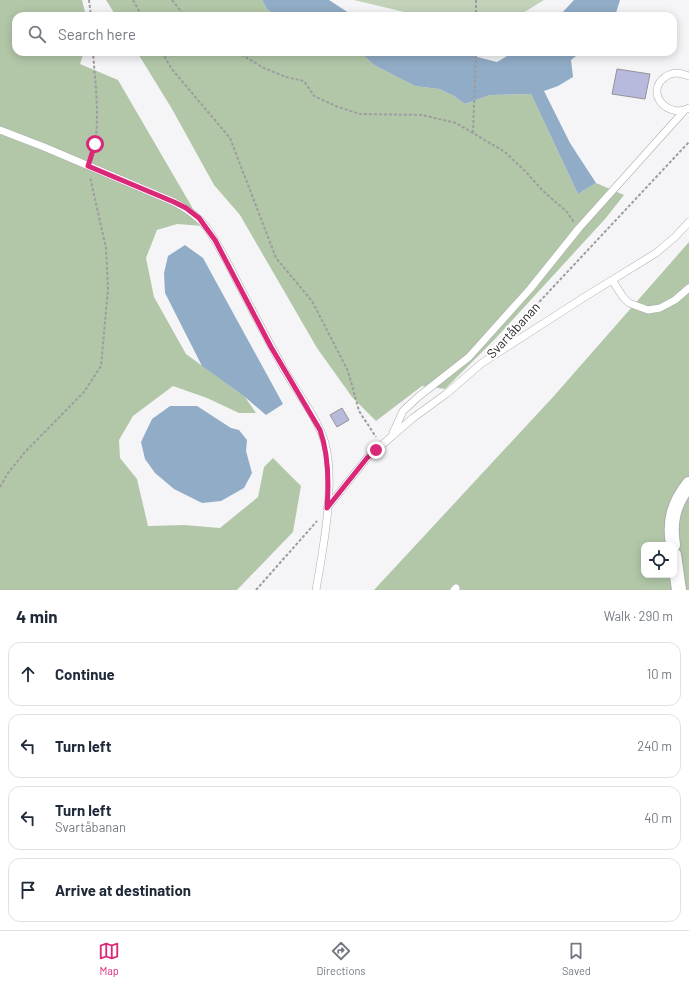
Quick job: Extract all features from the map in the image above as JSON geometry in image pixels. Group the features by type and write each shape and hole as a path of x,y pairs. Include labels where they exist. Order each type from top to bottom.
{"street":[{"path":"673,542 672,536 676,505 680,496 689,484"},
{"path":"677,576 679,590"}],"lane":[{"path":"687,110 674,111 665,107 659,100 657,91 660,81 668,75 677,73 689,76"},
{"path":"392,436 403,411 418,397 469,357 530,288 579,228 687,110"},
{"path":"0,130 174,202 186,208 199,218 206,227 229,264 288,376 320,430 325,443 328,460 327,508 316,590"},
{"name":"Svartåbanan","path":"327,508 367,458 413,418 446,394 482,363 612,280 656,254 676,237 689,222"},
{"path":"612,280 623,297 630,303 648,310 660,308 675,300 689,288"}],"path":[{"path":"89,0 90,12"},
{"path":"133,0 140,12"},
{"path":"172,0 182,12"},
{"path":"476,0 476,12"},
{"path":"0,487 8,473 25,452 84,392 101,366 108,289 106,248 88,166 95,144 96,100 93,56"},
{"path":"164,56 171,68 230,138 276,258 312,301 348,371 359,411 381,445"},
{"path":"244,56 264,68 286,77 304,81 314,96 338,107 360,114 422,115 456,123 505,152 543,191 566,211 579,228"},
{"path":"474,133 476,56"},
{"name":"Svartåbanan","path":"511,332 689,142"},
{"path":"256,590 327,508"}],"green space":[{"path":"0,0 82,0 85,12 12,12 12,56 83,56 80,64 118,80 203,226 177,224 157,230 146,258 154,297 186,354 245,397 256,413 239,413 207,398 173,386 133,416 119,440 120,458 137,479 148,526 184,525 220,528 258,497 264,467 273,458 301,486 293,532 237,590 0,590"},
{"path":"106,0 262,0 267,9 271,12 114,12"},
{"path":"354,0 544,0 524,12 404,12"},
{"path":"139,56 364,56 374,65 415,86 439,89 454,96 465,104 490,95 531,94 578,194 596,183 624,195 605,219 495,339 445,389 422,386 376,421 352,397 317,348 240,215 214,185 172,109"},
{"path":"689,242 689,590 374,590 553,397"}],"water":[{"path":"262,0 329,0 347,12 271,12 267,9"},
{"path":"574,0 620,0 616,12 563,12"},
{"path":"364,56 474,56 497,62 507,56 576,56 571,60 573,77 558,86 544,91 570,143 596,183 578,194 531,94 490,95 465,104 454,96 439,89 415,86 374,65"},
{"path":"185,245 203,258 283,404 266,415 245,397 202,366 165,293 164,273 168,256"},
{"path":"170,406 197,406 231,428 239,430 247,440 246,451 252,473 244,488 221,501 202,503 174,489 155,473 145,459 141,442 152,419"}],"building":[{"path":"617,69 650,74 645,99 612,94"},
{"path":"342,408 349,420 337,427 330,415"}],"route":[{"path":"95,144 88,166 124,180 186,208 199,218 215,240 229,264 271,347 320,430 325,443 328,460 327,508 367,458 376,450"}]}
